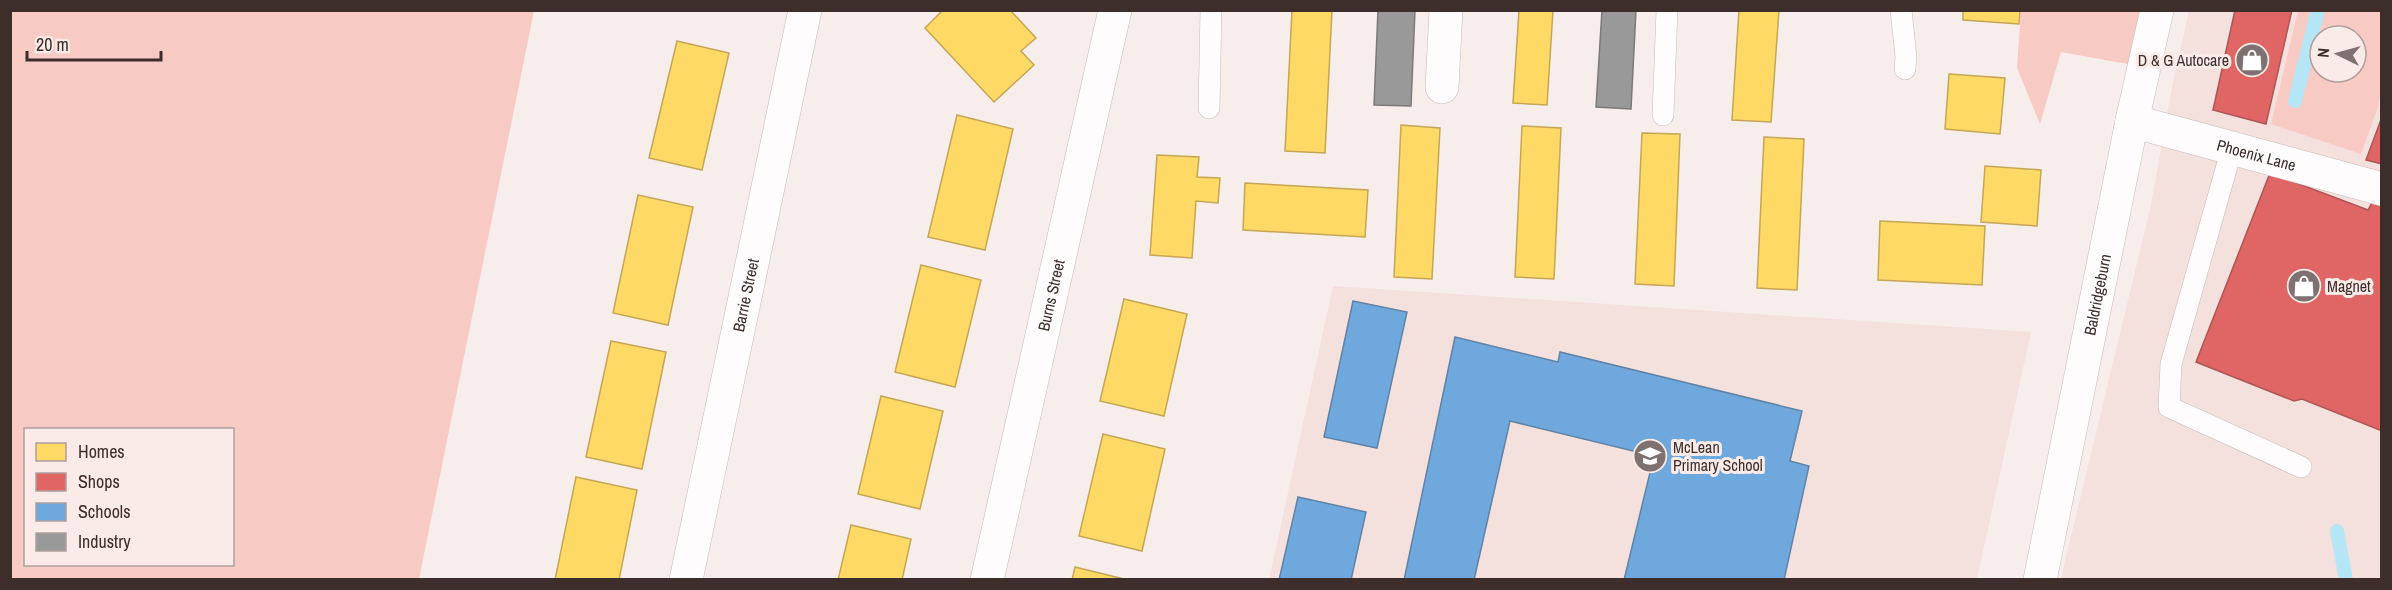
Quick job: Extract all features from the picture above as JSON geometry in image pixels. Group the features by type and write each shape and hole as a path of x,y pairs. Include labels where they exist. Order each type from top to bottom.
{"street":[{"name":"Barrie Street","path":"686,579 805,10"},
{"name":"Burns Street","path":"987,579 1115,10"},
{"path":"1442,87 1446,10"},
{"name":"Baldridgeburn","path":"2040,579 2132,121 2157,10"},
{"name":"Phoenix Lane","path":"2132,121 2382,189"}],"lane":[{"path":"1209,108 1211,10"},
{"path":"1663,115 1667,10"},
{"path":"1901,10 1906,57 1905,69"},
{"path":"2232,148 2171,364 2169,407 2301,467"}],"shaded area":[{"path":"10,11 534,11 419,579 11,579"},
{"path":"2021,11 2157,11 2144,67 2061,52 2040,124 2017,68"},
{"path":"2189,11 2381,11 2381,579 2061,578 2151,205 2171,92"},
{"path":"2298,11 2381,11 2381,85 2378,107 2361,154 2271,124"},
{"name":"McLean Primary School","path":"1333,286 2031,332 1977,579 1269,580"}],"building: Homes":[{"path":"943,10 1010,10 1036,38 1021,51 1034,65 994,102 925,28"},
{"path":"1292,10 1332,10 1325,153 1285,151"},
{"path":"1519,10 1553,10 1547,105 1513,103"},
{"path":"1739,10 1779,10 1771,122 1732,120"},
{"path":"1963,10 2020,10 2019,24 1963,20"},
{"path":"677,41 729,53 702,170 649,158"},
{"path":"1949,74 2005,78 2000,134 1945,129"},
{"path":"957,115 1013,129 985,250 928,237"},
{"path":"1401,125 1440,128 1432,279 1394,277"},
{"path":"1522,126 1561,128 1554,279 1515,277"},
{"path":"1642,133 1680,134 1674,286 1635,284"},
{"path":"1764,137 1804,139 1797,290 1757,288"},
{"path":"1157,155 1199,157 1197,177 1220,178 1218,203 1196,201 1192,258 1150,255"},
{"path":"1985,166 2041,170 2037,226 1981,222"},
{"path":"1245,183 1368,190 1365,237 1243,230"},
{"path":"638,195 693,207 668,325 613,313"},
{"path":"1880,221 1985,226 1982,285 1878,280"},
{"path":"921,265 981,280 955,387 895,372"},
{"path":"1124,299 1187,314 1164,416 1100,401"},
{"path":"611,341 666,352 642,469 586,457"},
{"path":"881,396 943,411 920,509 858,494"},
{"path":"1103,434 1165,449 1142,551 1079,536"},
{"path":"576,477 637,490 619,580 555,580"},
{"path":"851,525 911,539 902,580 838,580"},
{"path":"1075,567 1128,580 1072,580"}],"building: Shops":[{"name":"D & G Autocare","path":"2235,10 2292,10 2266,124 2213,110"},
{"path":"2382,117 2382,164 2366,160"},
{"name":"Magnet","path":"2270,173 2368,210 2373,201 2382,204 2382,431 2302,399 2294,401 2196,362"}],"building: Schools":[{"path":"1353,301 1407,312 1377,448 1324,437"},
{"path":"1455,337 1558,362 1560,352 1802,411 1790,461 1809,466 1784,580 1624,580 1654,456 1510,421 1474,580 1404,580"},
{"path":"1298,497 1366,512 1351,580 1279,580"}],"building: Industry":[{"path":"1378,10 1415,10 1411,106 1374,105"},
{"path":"1602,10 1636,10 1631,109 1596,107"}],"waterway":[{"path":"2295,101 2318,10"},
{"path":"2337,531 2346,580"}],"place":[{"name":"D & G Autocare","path":"2252,60"},
{"name":"Magnet","path":"2304,286"},
{"name":"McLean Primary School","path":"1650,456"}]}
